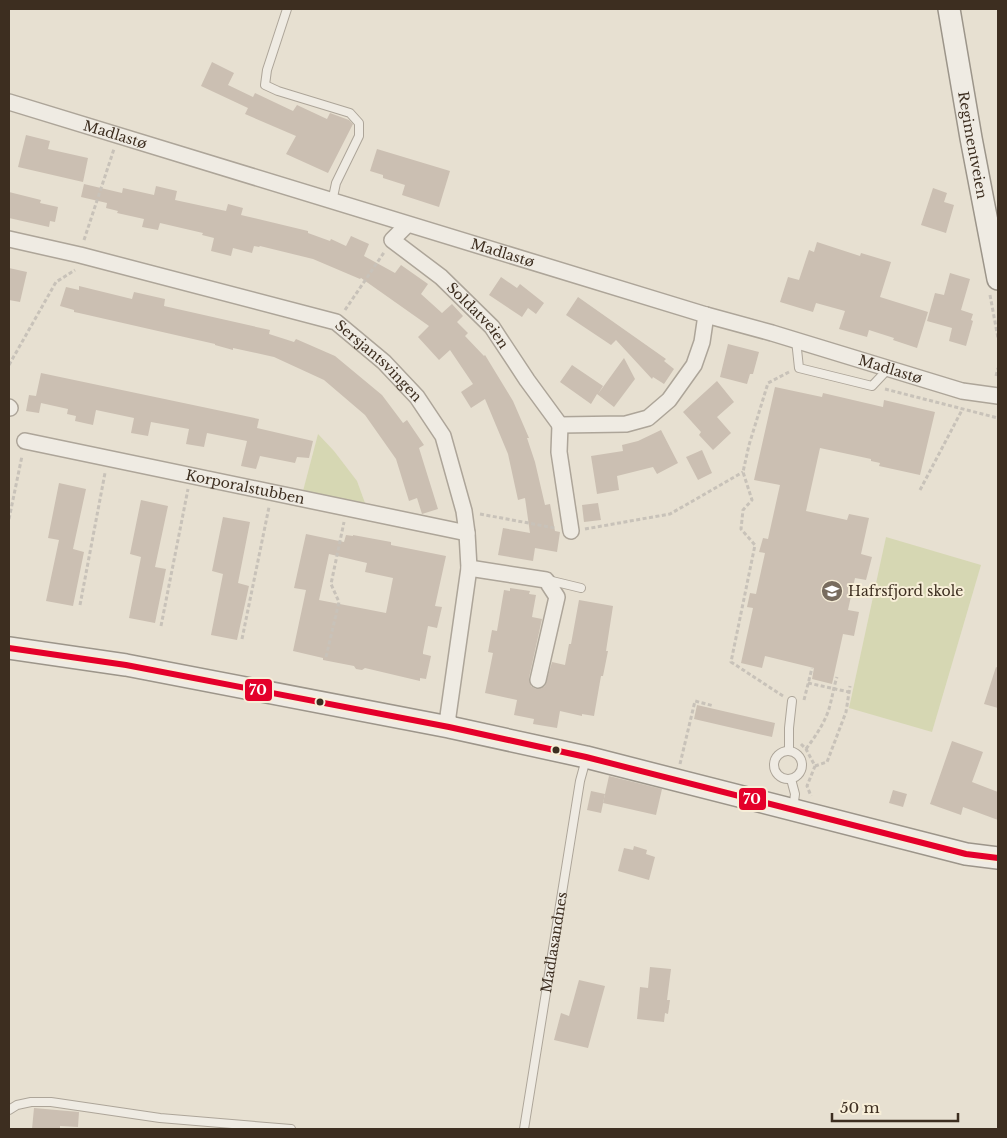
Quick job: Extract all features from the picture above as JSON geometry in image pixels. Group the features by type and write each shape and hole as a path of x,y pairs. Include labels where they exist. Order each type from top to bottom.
{"street":[{"name":"Regimentveien","path":"949,9 998,279"},
{"name":"Madlastø","path":"9,102 706,315 796,340 962,391 998,396"},
{"path":"392,240 407,225"},
{"name":"Sersjantsvingen","path":"9,239 336,322 384,362 417,397 443,436 464,511 469,568 448,716 449,727"},
{"name":"Soldatveien","path":"392,240 441,277 492,327 560,425"},
{"path":"571,531 559,452 560,425 626,424 648,418 669,400 694,365 702,342 706,315"},
{"name":"Korporalstubben","path":"25,441 466,533"},
{"path":"469,568 546,580 557,597 538,680"},
{"path":"9,648 126,665 449,727 586,757 966,854 998,858"}],"lane":[{"path":"287,9 267,70 265,86 350,113 359,123 360,136 336,183 332,202"},
{"path":"796,340 799,368 872,386 889,368"},
{"path":"546,580 581,588"},
{"path":"789,751 788,728 792,701"},
{"path":"789,751 798,755 802,764 800,773 791,779 782,778 775,771 774,762 779,753 789,751"},
{"name":"Madlasandnes","path":"524,1129 580,781 586,757"},
{"path":"791,779 795,794 793,809"},
{"path":"9,1110 18,1105 31,1102 51,1102 160,1118 291,1129"}],"path":[{"path":"336,322 364,284 392,240"},
{"path":"792,701 731,662 756,545 741,529 743,510 752,500 743,472 749,445 768,383 799,368"},
{"path":"996,376 998,368"},
{"path":"872,386 998,418"},
{"path":"920,490 962,410"},
{"path":"9,519 25,441"},
{"path":"80,605 109,458"},
{"path":"464,511 571,531 670,514 743,472"},
{"path":"161,626 190,475"},
{"path":"242,639 272,492"},
{"path":"326,657 339,602 330,584 348,508"},
{"path":"804,701 812,668"},
{"path":"806,749 817,734 828,711 837,678"},
{"path":"808,683 849,692"},
{"path":"815,766 827,762 846,712 850,686"},
{"path":"679,768 695,701 714,706"},
{"path":"797,740 806,749 815,766 807,786 813,798"}],"green space":[{"path":"318,434 357,481 365,503 303,491"},
{"path":"886,537 981,565 932,732 849,708"}],"building":[{"path":"212,62 234,73 228,85 253,97 255,93 293,111 297,105 327,119 330,113 349,120 353,124 328,173 286,154 296,136 245,114 248,108 201,86"},
{"path":"26,135 50,141 48,149 88,158 83,182 18,167"},
{"path":"377,149 450,171 439,207 402,195 405,185 383,178 383,175 370,171"},
{"path":"84,184 122,193 123,188 154,195 156,186 177,191 175,200 226,211 228,204 243,208 241,215 308,231 308,233 330,241 331,239 346,246 351,236 369,244 364,256 395,273 401,265 428,284 421,294 442,313 452,304 463,316 457,322 468,333 465,336 485,355 513,401 529,438 527,438 545,505 550,504 555,531 560,532 557,552 535,548 533,561 498,555 503,528 530,533 525,498 518,500 508,454 485,399 471,408 461,392 473,384 450,350 439,360 418,337 429,326 361,278 313,259 260,246 254,246 252,253 233,248 231,256 211,251 214,238 202,235 203,233 160,223 158,230 142,227 144,219 117,213 118,211 106,208 107,203 81,197"},
{"path":"933,188 947,193 944,202 954,205 946,233 921,225"},
{"path":"9,192 41,200 40,203 58,207 55,222 50,221 49,227 9,218"},
{"path":"817,242 860,256 861,253 891,262 880,297 928,312 917,348 869,330 867,337 839,329 845,311 816,303 813,312 780,302 788,277 799,280 809,250 814,252"},
{"path":"9,268 27,272 20,302 9,300"},
{"path":"950,273 970,279 961,310 973,314 966,346 949,341 952,328 927,321 935,293 944,295"},
{"path":"501,277 517,288 520,284 544,303 536,314 528,308 522,317 489,295"},
{"path":"79,286 132,299 134,292 165,299 164,306 270,330 269,334 294,342 296,339 335,356 382,395 403,423 407,420 424,445 419,448 438,509 422,514 417,498 409,501 396,459 365,415 324,380 274,357 233,348 233,350 215,344 74,312 74,310 60,306 66,287 79,290"},
{"path":"578,297 666,359 664,361 674,369 664,384 653,377 652,379 616,340 611,345 566,315"},
{"path":"728,344 759,352 753,374 750,374 747,384 720,377"},
{"path":"624,358 635,379 614,407 597,394 591,404 560,382 572,365 603,386 598,394"},
{"path":"41,373 259,419 257,428 313,441 309,458 297,457 295,463 260,456 256,469 241,466 247,441 207,433 204,447 186,444 189,429 151,422 148,436 131,433 134,418 96,410 93,425 75,421 76,416 67,414 68,409 41,403 39,413 26,411 29,395 36,396"},
{"path":"717,381 734,402 717,417 731,433 713,450 699,435 701,432 683,412"},
{"path":"775,387 822,397 823,393 883,407 884,400 935,412 920,475 879,466 880,463 871,461 871,459 820,448 806,511 847,520 849,514 869,518 861,554 872,557 866,580 855,578 848,610 859,612 854,636 843,634 832,684 812,679 814,668 765,656 762,668 741,663 753,608 747,607 750,593 756,594 765,553 759,552 763,538 768,539 780,485 754,480"},
{"path":"661,430 678,463 657,474 653,467 617,476 619,490 597,494 591,456 623,451 622,445 638,441"},
{"path":"702,450 712,473 698,480 686,457"},
{"path":"59,483 86,489 73,549 84,552 73,606 46,601 59,540 48,538"},
{"path":"141,500 168,506 155,567 166,569 155,623 129,618 141,557 130,554"},
{"path":"598,503 601,520 584,522 582,505"},
{"path":"223,517 250,522 238,583 249,586 237,640 211,635 223,574 212,571"},
{"path":"306,534 344,542 346,535 353,535 391,542 391,545 446,556 435,606 442,607 437,628 428,626 423,652 423,654 431,656 426,679 420,678 420,681 365,668 362,670 356,669 354,666 323,660 323,658 293,651 306,590 294,588","holes":["329,554 367,563 365,572 393,578 386,613 319,600"]},
{"path":"510,588 530,591 529,594 536,595 532,617 542,619 529,678 531,686 536,689 545,686 552,662 565,665 579,600 613,606 606,651 608,651 603,676 601,676 594,716 582,714 582,716 560,711 557,728 533,724 534,719 514,715 517,700 485,693 493,653 488,652 492,630 497,631 504,590 510,591"},
{"path":"996,667 998,668 998,708 984,704"},
{"path":"697,705 775,723 772,737 694,719"},
{"path":"952,741 983,752 972,782 998,792 998,820 963,807 961,815 930,804"},
{"path":"609,776 662,789 656,815 603,803"},
{"path":"893,790 907,794 903,807 889,803"},
{"path":"591,791 605,794 601,813 587,810"},
{"path":"634,846 647,850 646,854 655,857 649,880 618,871 624,848 633,850"},
{"path":"650,967 671,969 667,1000 670,1000 668,1014 665,1013 664,1022 637,1019 640,987 648,988"},
{"path":"579,980 605,986 588,1048 554,1040 561,1013 569,1016"},
{"path":"34,1108 79,1112 78,1127 60,1126 60,1129 32,1129"}],"transit line":[{"name":"70","path":"9,648 126,665 449,727 586,757 966,854 998,858"}],"place":[{"name":"Hafrsfjord skole","path":"832,591"}]}
